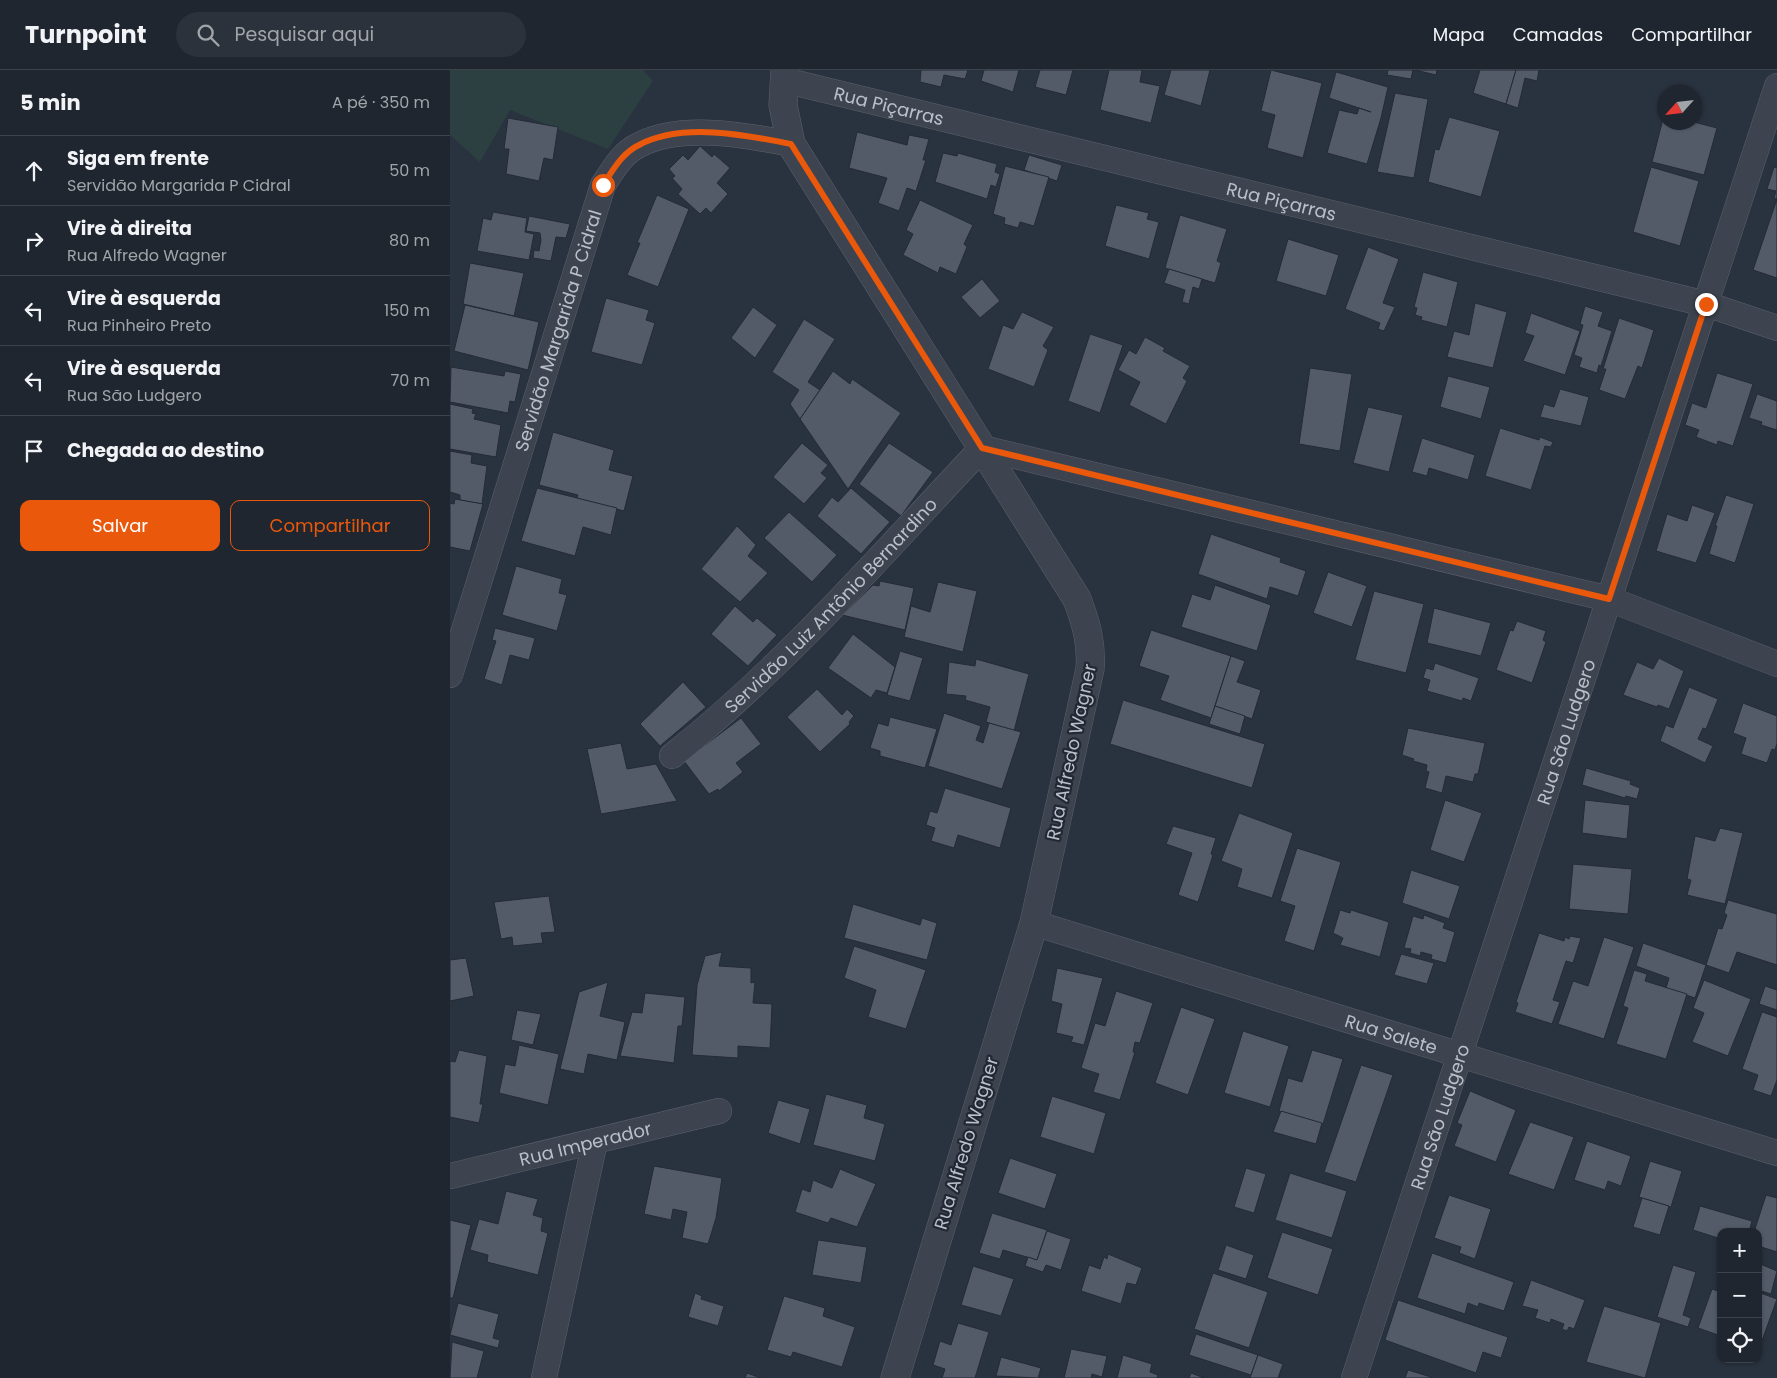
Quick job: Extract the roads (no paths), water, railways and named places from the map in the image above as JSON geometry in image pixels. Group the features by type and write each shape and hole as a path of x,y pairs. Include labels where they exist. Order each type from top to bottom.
{"street":[{"name":"Rua Alfredo Wagner","path":"785,75 783,105 791,144 1077,599 1087,624 1092,649 1090,669 1034,923 895,1378"},
{"name":"Rua Piçarras","path":"785,75 1706,304 1777,328"},
{"name":"Rua São Ludgero","path":"1354,1378 1777,86"},
{"name":"Servidão Margarida P Cidral","path":"450,676 603,185 619,160 638,145 662,136 714,132 738,134 791,144"},
{"path":"982,448 1609,599 1777,664"},
{"name":"Servidão Luiz Antônio Bernardino","path":"672,756 720,718 770,670 832,608 982,448"},
{"name":"Rua Salete","path":"1034,923 1777,1154"},
{"name":"Rua Imperador","path":"450,1176 719,1111"},
{"path":"544,1378 595,1141"}]}
